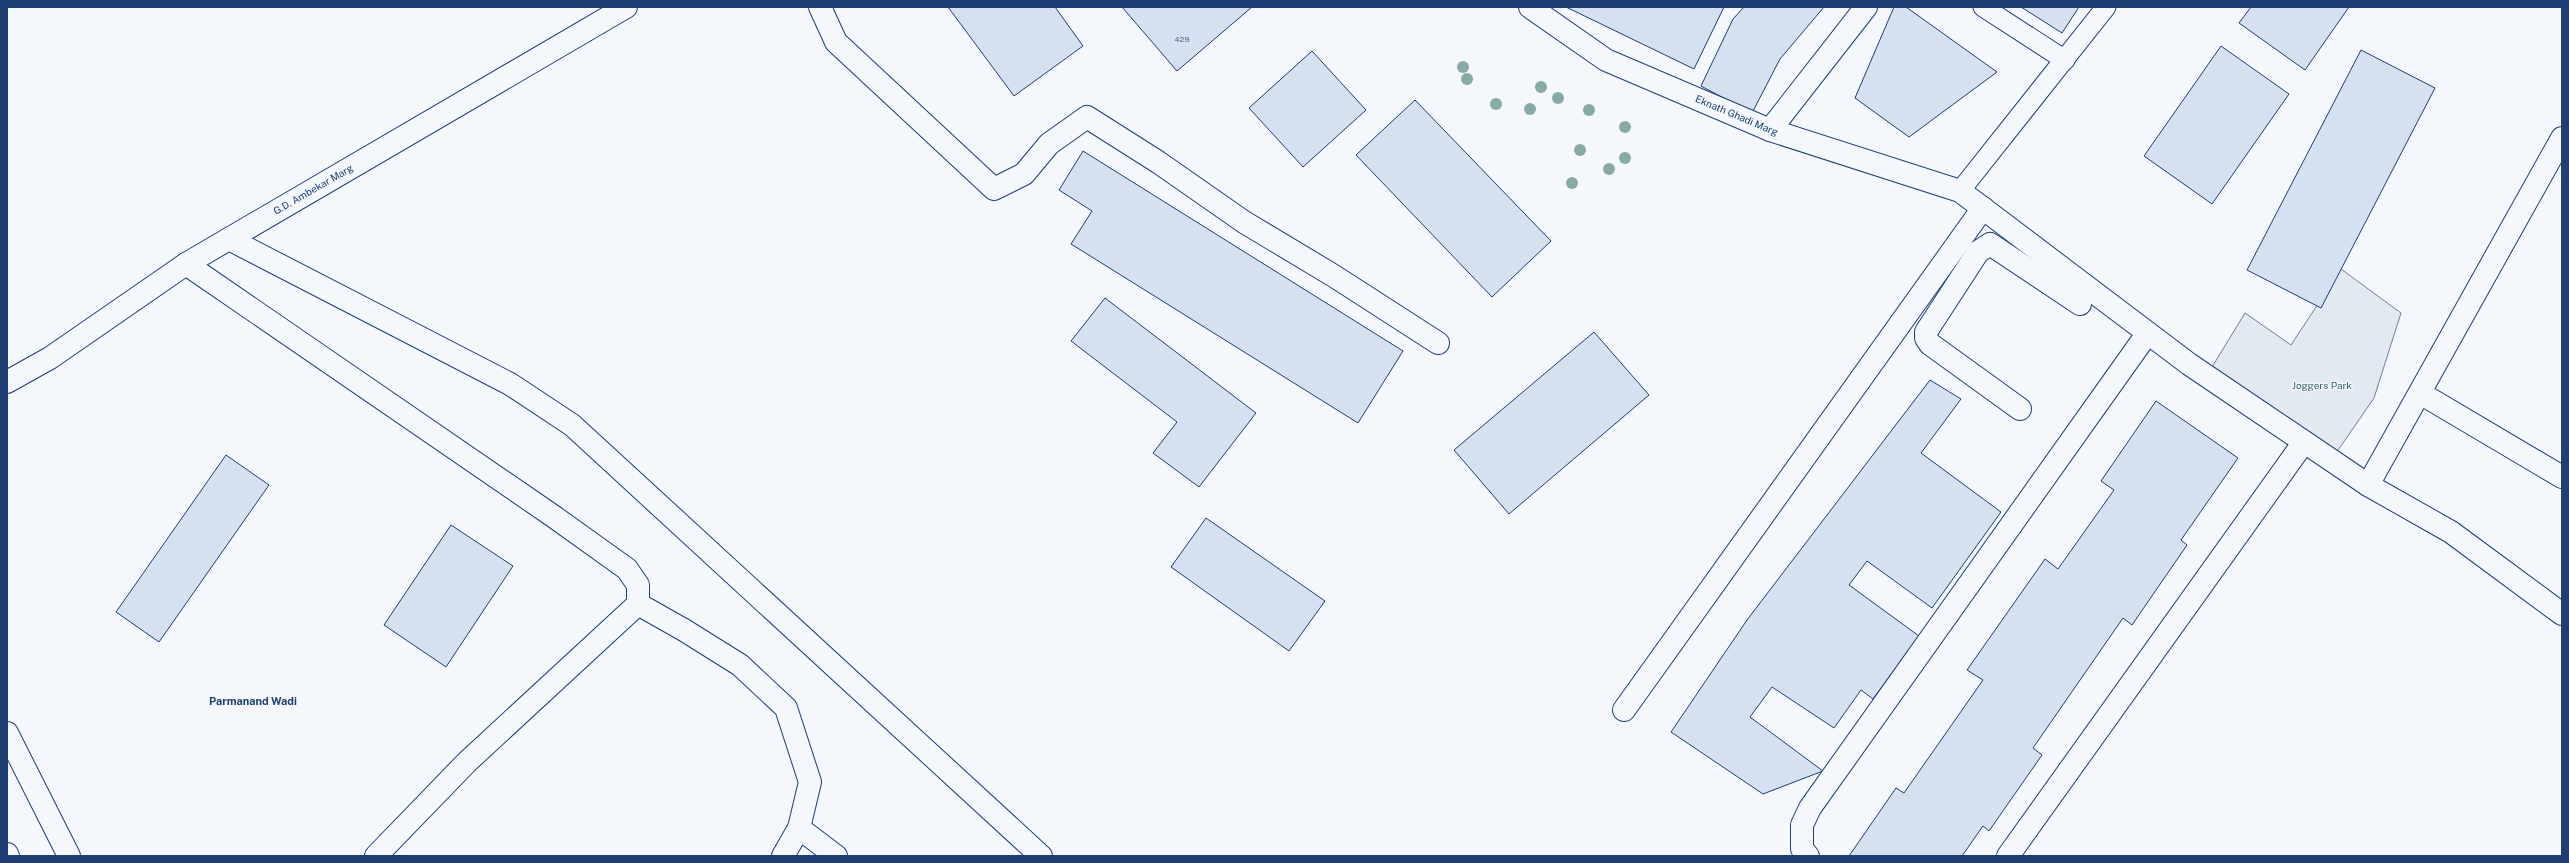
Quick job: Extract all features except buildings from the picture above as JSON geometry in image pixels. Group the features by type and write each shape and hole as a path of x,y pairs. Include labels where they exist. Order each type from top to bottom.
{"street":[{"name":"G.D. Ambekar Marg","path":"7,382 50,358 186,264 626,7"},
{"path":"820,7 836,42 994,189 1024,174 1049,144 1087,117 1158,162 1244,222 1334,276 1438,343"},
{"name":"Eknath Ghadi Marg","path":"1530,7 1606,60 1770,130 1960,191 1990,214 2038,263"},
{"path":"1770,130 1866,7"},
{"path":"2368,485 2562,138"},
{"path":"1990,214 1990,244"},
{"path":"1624,710 1912,307 1990,214"},
{"path":"229,239 510,384 572,425 1041,856"},
{"path":"1990,244 2038,263 2147,334 2368,485 2451,532 2562,614"},
{"path":"1990,244 1978,252 1926,332 1926,338 1930,344 2020,409"},
{"path":"2038,263 2080,304"},
{"path":"186,264 546,511 627,569 638,585 638,604 467,762 376,856"},
{"path":"1912,307 1934,321"},
{"path":"1808,856 1802,849 1802,825 1810,808 2147,334"},
{"path":"2420,393 2562,476"},
{"path":"2008,856 2304,442"},
{"path":"638,604 684,630 740,665 786,708 810,782 799,828 783,856"},
{"path":"7,733 69,856"},
{"path":"799,828 836,856"}],"lane":[{"path":"1983,7 2065,60"},
{"path":"1960,191 2106,7"}],"green space":[{"name":"Joggers Park","path":"2341,269 2401,313 2374,398 2334,456 2212,367 2245,313 2291,345"}],"district":[{"name":"Parmanand Wadi","path":"253,701"}]}
